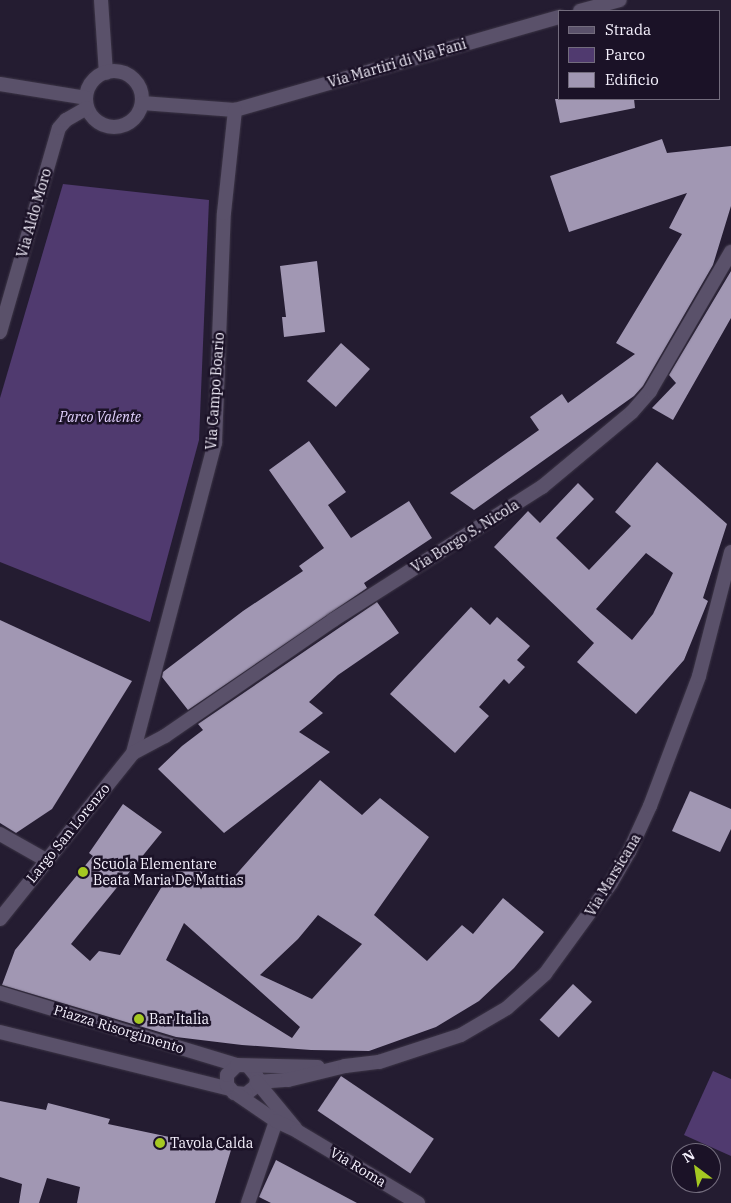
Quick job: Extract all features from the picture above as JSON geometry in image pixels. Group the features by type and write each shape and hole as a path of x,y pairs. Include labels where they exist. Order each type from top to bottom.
{"street":[{"path":"101,0 106,73"},
{"path":"584,10 620,0"},
{"name":"Via Martiri di Via Fani","path":"235,110 558,18"},
{"path":"117,71 133,78 139,85 142,103 134,119 126,125 117,127 99,123 87,103 93,81 106,73 117,71"},
{"path":"0,84 87,103"},
{"name":"Via Aldo Moro","path":"0,332 59,128 87,103"},
{"path":"142,103 235,110"},
{"name":"Via Campo Boario","path":"133,754 215,443 224,213 235,110"},
{"name":"Via Borgo S. Nicola","path":"133,754 165,736 333,620 542,487 591,447 632,412 650,391 731,252"},
{"name":"Via Marsicana","path":"243,1066 345,1066 379,1062 461,1035 508,1008 551,967 611,883 630,852 650,806 699,676 731,552"},
{"name":"Largo San Lorenzo","path":"1,916 133,754"},
{"path":"0,834 46,860"},
{"name":"Piazza Risorgimento","path":"0,993 243,1066"},
{"name":"Piazza Risorgimento","path":"0,1032 234,1092 276,1120 297,1131"},
{"path":"257,1082 250,1092 234,1092 227,1075 243,1066 256,1073 257,1082 297,1131"},
{"name":"Via Marsicana","path":"257,1082 288,1080 345,1066"},
{"path":"288,1080 280,1100 297,1131"},
{"path":"248,1203 276,1120"},
{"name":"Via Roma","path":"297,1131 418,1203"}],"green space":[{"name":"Parco Valente","path":"63,184 209,200 199,440 150,622 0,562 0,398"},
{"path":"713,1071 731,1079 731,1156 721,1152 721,1143 702,1143 684,1135"}],"building":[{"path":"555,99 634,100 635,108 560,123"},
{"path":"662,139 667,153 731,146 731,206 713,265 643,386 634,396 474,510 450,493 539,430 530,417 562,394 568,403 635,354 616,343 682,234 669,228 687,193 569,232 550,176"},
{"path":"317,261 325,332 284,337 282,317 286,317 280,266"},
{"path":"731,271 731,318 673,420 652,408 676,383 669,375"},
{"path":"341,343 370,369 336,407 307,381"},
{"path":"309,441 346,492 328,505 351,538 409,501 432,538 364,583 367,588 188,710 162,677 163,672 243,611 303,571 299,566 324,548 269,470"},
{"path":"657,462 727,524 703,598 708,601 684,660 636,714 577,662 594,643 494,547 528,511 540,523 578,483 594,499 556,538 589,570 631,526 615,512","holes":["646,553 673,573 653,614 632,640 596,609"]},
{"path":"377,602 399,633 338,675 309,702 323,713 299,732 330,752 224,833 158,769 182,746 203,730 198,724"},
{"path":"471,607 490,625 497,617 530,646 517,660 525,667 509,684 504,679 479,707 489,716 455,753 390,694"},
{"path":"0,620 132,681 52,809 16,833 0,823"},
{"path":"320,780 362,815 380,798 429,837 374,915 427,961 462,925 473,934 503,898 544,932 514,968 479,1001 436,1027 369,1051 311,1050 242,1045 176,1037 2,985 15,950 93,856 89,853 123,804 162,832 71,944 90,961 99,951 120,955 161,888 188,859 225,887","holes":["318,915 362,944 312,999 260,975 298,939","184,923 300,1027 292,1038 166,960"]},
{"path":"690,791 731,809 731,829 720,852 672,831"},
{"path":"573,984 592,1002 559,1038 540,1020"},
{"path":"341,1076 434,1139 410,1173 318,1111"},
{"path":"0,1101 46,1110 48,1103 110,1119 108,1124 231,1150 215,1203 77,1203 80,1187 47,1178 39,1203 19,1203 22,1184 0,1177"},
{"path":"276,1160 357,1203 271,1203 259,1197"}],"place":[{"name":"Scuola Elementare Beata Maria De Mattias","path":"83,872"},
{"name":"Bar Italia","path":"139,1019"},
{"name":"Tavola Calda","path":"160,1143"}]}
